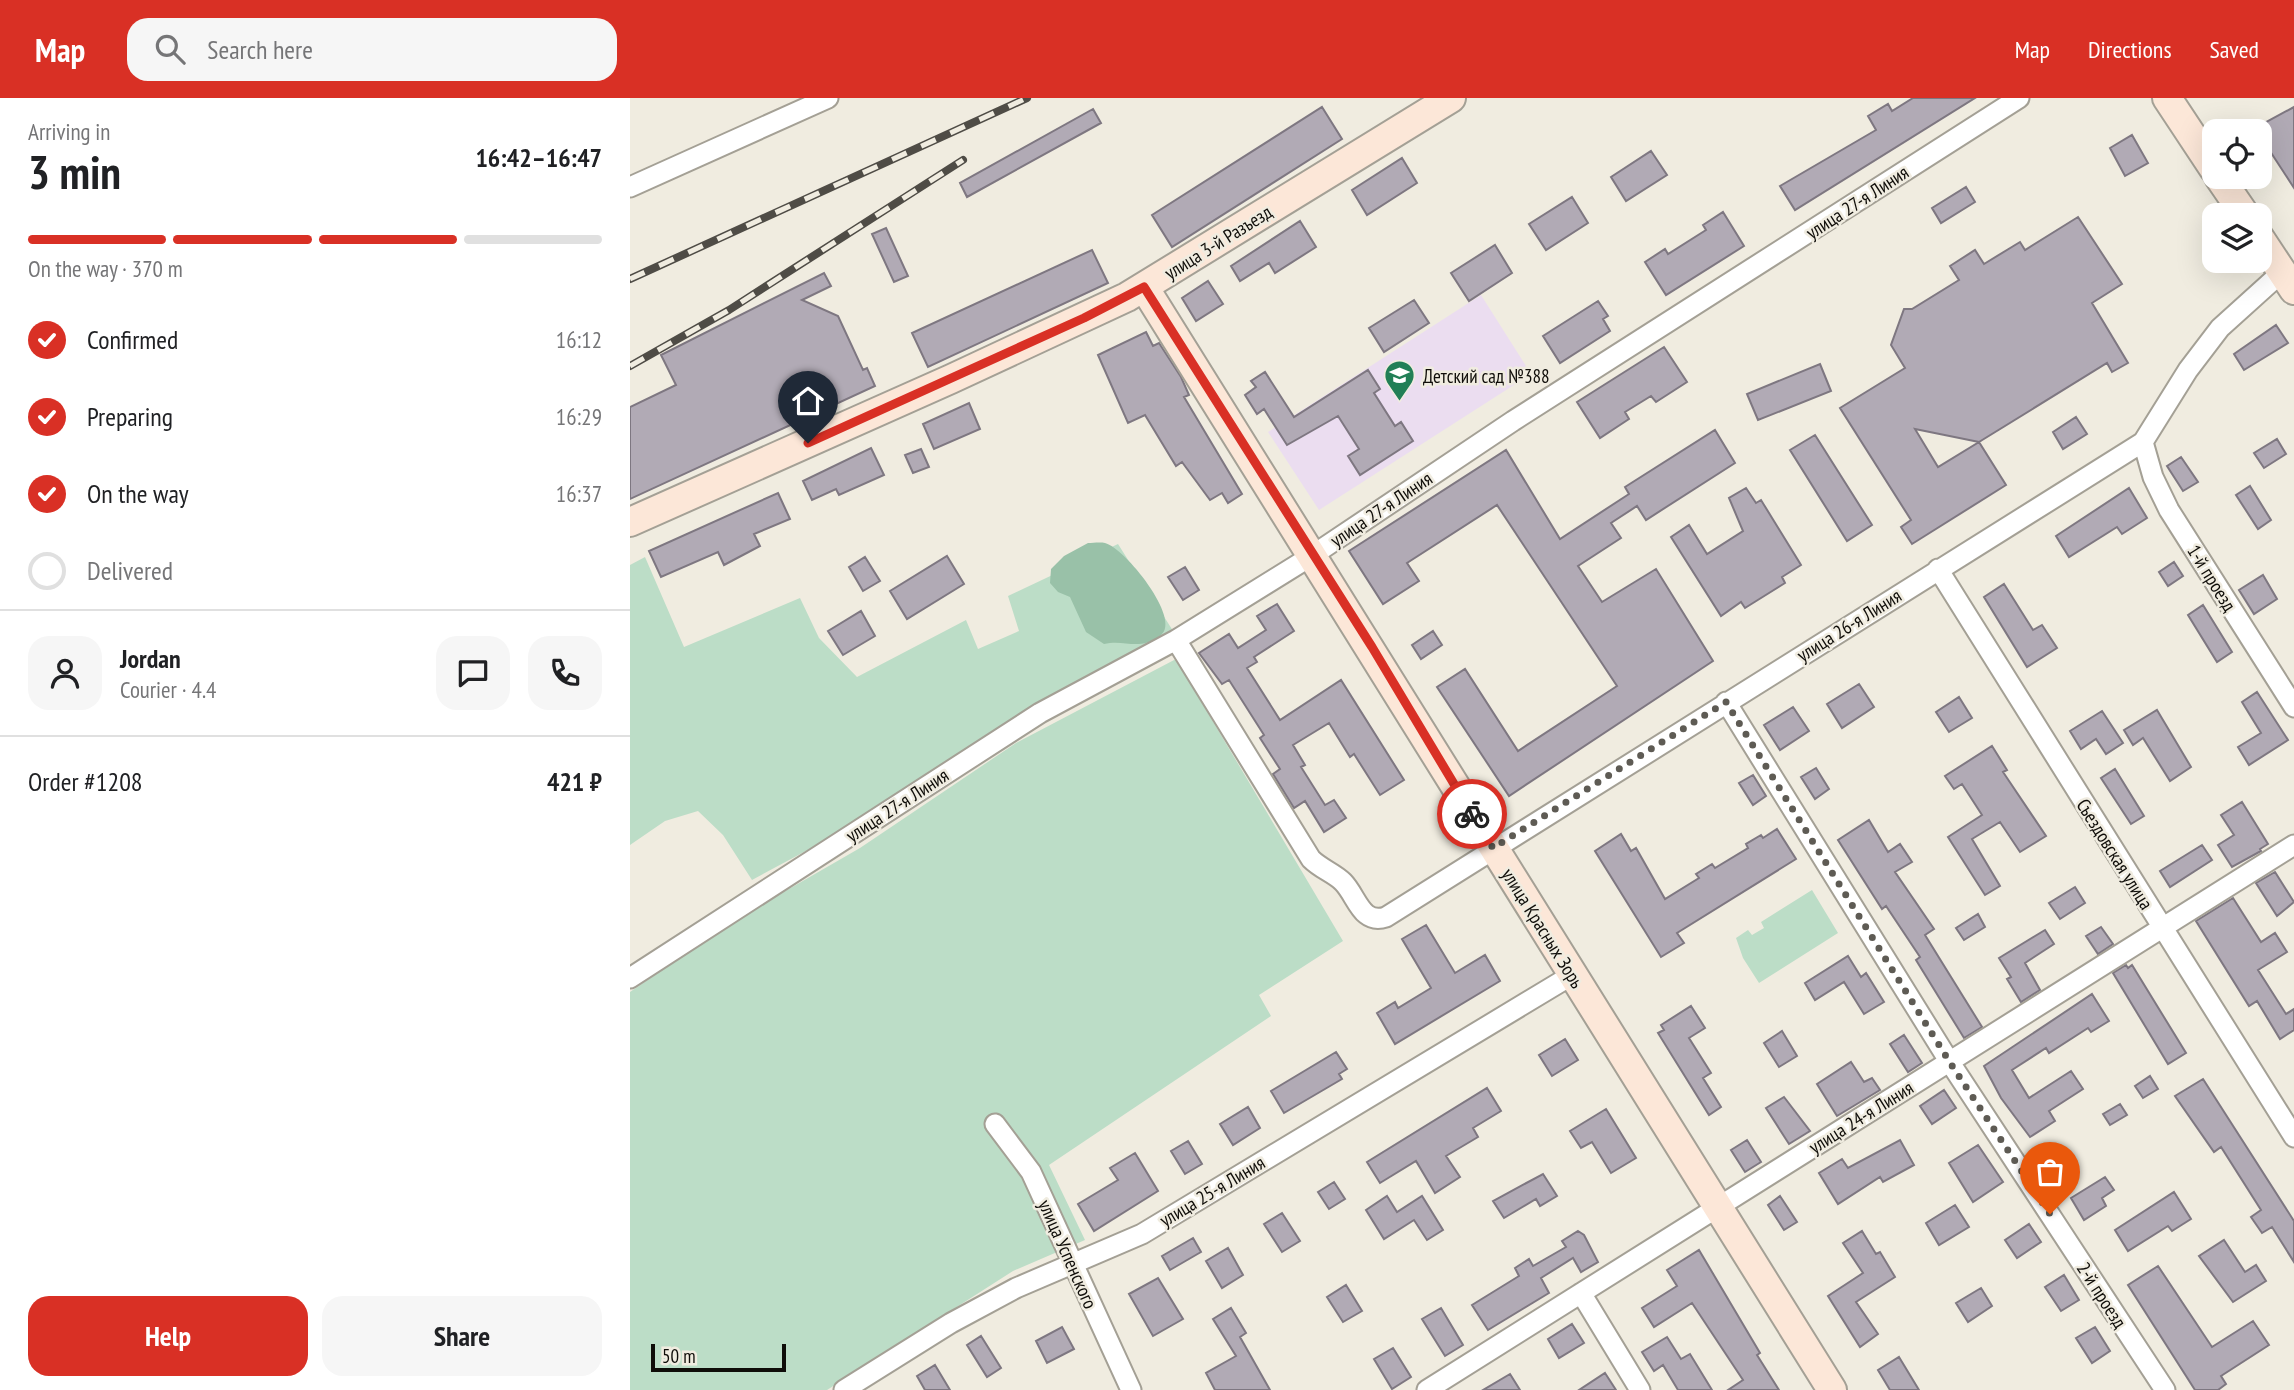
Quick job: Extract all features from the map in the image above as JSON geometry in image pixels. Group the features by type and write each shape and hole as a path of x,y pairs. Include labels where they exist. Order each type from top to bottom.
{"street":[{"path":"630,187 828,98"},
{"name":"улица 3-й Разъезд","path":"630,522 951,379 1144,287 1451,98"},
{"name":"улица 27-я Линия","path":"630,978 1040,713 1175,640 1313,555 1523,414 2019,98"},
{"path":"2167,98 2202,151"},
{"path":"2272,257 2288,281"},
{"name":"улица 26-я Линия","path":"1175,640 1311,859 1321,870 1342,880 1367,917 1376,920 1386,917 2143,442 2188,370 2220,328 2288,281"},
{"name":"улица Красных Зорь","path":"1144,287 1832,1390"},
{"name":"1-й проезд","path":"2143,442 2153,477 2169,510 2294,707"},
{"name":"Съездовская улица","path":"1938,569 2294,1137"},
{"name":"2-й проезд","path":"1726,702 1949,1061 2165,1390"},
{"name":"улица 24-я Линия","path":"1427,1390 1454,1383 1581,1293 2294,845"},
{"name":"улица 25-я Линия","path":"844,1390 951,1323 1016,1288 1142,1234 1572,975"},
{"name":"улица Успенского","path":"995,1124 1031,1172 1131,1390"},
{"path":"1581,1293 1640,1390"}],"shaded area":[{"name":"Детский сад №388","path":"1481,295 1531,374 1319,510 1268,432"}],"green space":[{"path":"1088,543 1105,543 1125,557 1137,570 1158,600 1164,615 1165,627 1161,635 1146,643 1104,644 1086,632 1070,597 1058,592 1050,583 1051,569 1064,556"},
{"path":"1118,544 1175,634 845,830 752,880 723,835 698,811 665,821 630,845 630,565 645,557 684,647 800,598 819,638 857,677 966,620 978,649 1019,631 1008,596"},
{"path":"1176,659 1343,941 1259,995 1271,1016 1049,1165 1085,1240 1013,1271 827,1390 630,1390 630,992 744,915 860,848 1016,743"},
{"path":"1812,890 1838,933 1759,983 1743,958 1736,938 1748,930 1752,935 1764,928 1761,922"}],"building":[{"path":"1913,98 1975,98 1795,210 1780,186 1876,130 1868,116 1888,104 1892,111"},
{"path":"1322,107 1342,139 1172,247 1152,215"},
{"path":"2294,107 2294,188 2272,154 2272,119"},
{"path":"1093,109 1101,123 967,197 960,183"},
{"path":"2132,135 2148,163 2125,176 2110,148"},
{"path":"1651,151 1667,175 1626,201 1611,177"},
{"path":"1402,158 1417,183 1367,215 1352,190"},
{"path":"1966,187 1975,202 1941,223 1932,208"},
{"path":"1572,197 1588,223 1546,250 1529,224"},
{"path":"1723,212 1744,246 1666,295 1645,262 1665,249 1668,254 1706,230 1703,225"},
{"path":"2078,217 2122,284 2092,303 2128,363 2112,372 2107,363 1979,442 2006,485 1912,544 1901,527 1911,520 1840,408 1905,368 1891,345 1904,309 1912,309 1959,280 1950,266 1975,250 1984,264 2020,242 2025,250","holes":["1915,429 1979,442 1938,467"]},
{"path":"1300,221 1316,247 1275,273 1269,263 1240,281 1231,266"},
{"path":"886,228 908,276 894,282 872,234"},
{"path":"1495,245 1512,273 1469,301 1451,273"},
{"path":"1092,250 1108,283 928,367 912,333"},
{"path":"824,273 831,286 802,300 838,316 863,370 867,368 875,386 630,499 630,407 676,385 661,355"},
{"path":"1208,281 1223,304 1196,321 1182,298"},
{"path":"1414,300 1429,323 1384,352 1369,328"},
{"path":"1598,301 1608,316 1603,319 1610,331 1560,363 1543,336"},
{"path":"2276,325 2288,343 2244,370 2234,354"},
{"path":"1146,332 1153,346 1159,343 1181,377 1189,395 1184,397 1242,494 1228,503 1222,493 1210,500 1182,462 1176,466 1145,415 1128,423 1098,355"},
{"path":"1664,347 1687,382 1656,402 1651,396 1625,412 1629,419 1600,438 1577,402"},
{"path":"1820,364 1831,391 1758,420 1747,394"},
{"path":"1368,370 1380,389 1374,393 1395,426 1401,422 1413,441 1360,475 1348,456 1359,449 1338,416 1287,445 1264,409 1257,414 1245,395 1256,387 1251,381 1265,372 1294,417"},
{"path":"969,403 980,429 934,449 923,424"},
{"path":"2076,417 2087,434 2063,449 2053,432"},
{"path":"1715,430 1735,463 1646,520 1637,506 1611,523 1621,538 1578,566 1602,602 1656,569 1713,661 1509,796 1437,687 1465,669 1518,751 1617,686 1497,505 1407,563 1419,581 1383,604 1349,551 1506,450 1560,539 1629,494 1625,487"},
{"path":"1815,435 1872,525 1847,541 1790,450"},
{"path":"2277,439 2286,454 2264,468 2254,453"},
{"path":"871,448 884,475 839,495 836,489 812,500 803,481"},
{"path":"921,449 929,467 913,473 905,455"},
{"path":"2181,457 2198,482 2183,491 2167,466"},
{"path":"2250,486 2271,520 2258,529 2236,495"},
{"path":"1746,488 1756,503 1761,500 1801,565 1782,577 1785,583 1745,608 1741,602 1721,616 1671,537 1689,525 1707,554 1743,531 1729,498"},
{"path":"2129,488 2147,518 2122,534 2117,527 2069,557 2056,536"},
{"path":"778,493 790,519 754,534 760,546 724,565 718,552 661,577 649,551"},
{"path":"947,556 964,584 907,619 890,591"},
{"path":"865,557 880,581 863,591 849,567"},
{"path":"2174,562 2183,576 2168,586 2159,572"},
{"path":"1185,567 1199,590 1183,600 1168,577"},
{"path":"2263,575 2277,599 2254,614 2239,590"},
{"path":"2004,584 2033,630 2042,625 2057,648 2027,667 1984,597"},
{"path":"1277,604 1294,631 1254,657 1257,662 1247,668 1280,720 1341,680 1404,780 1380,795 1354,754 1350,757 1329,723 1293,745 1305,765 1301,767 1325,805 1334,800 1346,818 1324,832 1305,801 1294,808 1273,774 1280,769 1260,738 1264,735 1229,680 1222,684 1199,653 1229,634 1238,648 1266,630 1257,616"},
{"path":"2203,605 2232,652 2217,662 2188,615"},
{"path":"861,611 875,636 843,655 828,631"},
{"path":"1433,631 1442,645 1421,659 1412,645"},
{"path":"1859,684 1874,707 1842,728 1827,704"},
{"path":"2257,692 2288,740 2249,765 2238,747 2261,733 2242,702"},
{"path":"1959,697 1972,718 1949,732 1936,712"},
{"path":"1793,707 1809,731 1780,750 1764,725"},
{"path":"2157,710 2191,767 2170,781 2143,738 2133,745 2124,730"},
{"path":"2102,711 2123,743 2106,754 2096,739 2081,749 2070,731"},
{"path":"1992,746 2007,770 2003,772 2046,836 2020,852 2000,822 1972,839 2000,886 1985,895 1948,837 1982,815 1962,784 1954,789 1945,776"},
{"path":"1816,768 1829,789 1815,799 1801,777"},
{"path":"2115,769 2144,816 2131,824 2101,778"},
{"path":"1753,775 1766,796 1753,805 1739,783"},
{"path":"2242,802 2268,844 2260,849 2261,851 2232,867 2218,845 2234,835 2221,815"},
{"path":"1869,820 1888,852 1900,844 1912,862 1895,872 1934,929 1925,935 1982,1027 1964,1038 1916,960 1920,957 1886,906 1882,909 1838,840"},
{"path":"1777,829 1796,859 1677,933 1684,943 1661,957 1595,851 1621,834 1631,851 1636,848 1665,899 1699,878 1696,874 1712,864 1715,868 1748,848 1746,844"},
{"path":"2202,845 2212,860 2170,887 2160,871"},
{"path":"2275,872 2294,902 2277,916 2256,883"},
{"path":"2075,887 2085,903 2060,919 2049,903"},
{"path":"2233,898 2261,942 2275,933 2287,952 2258,970 2286,1014 2294,1009 2294,1030 2280,1039 2257,1001 2249,1006 2196,921"},
{"path":"1978,914 1985,927 1964,940 1956,928"},
{"path":"1426,925 1455,973 1485,955 1500,981 1395,1044 1377,1013 1395,1002 1398,1008 1431,988 1402,939"},
{"path":"2101,927 2113,944 2098,954 2086,936"},
{"path":"2045,930 2054,944 2025,963 2040,990 2021,1002 2007,979 2011,977 1999,958"},
{"path":"1848,956 1861,977 1866,973 1884,1002 1864,1014 1844,982 1815,1000 1805,983"},
{"path":"2126,965 2128,968 2132,965 2186,1053 2168,1064 2113,973"},
{"path":"2092,994 2109,1021 2091,1032 2088,1028 2049,1053 2046,1048 2012,1070 2029,1098 2071,1071 2083,1089 2049,1111 2055,1121 2030,1137 2001,1098 1984,1066"},
{"path":"1691,1006 1705,1028 1689,1038 1711,1073 1703,1078 1721,1107 1709,1115 1658,1033 1664,1030 1661,1025"},
{"path":"1782,1031 1797,1056 1779,1067 1764,1043"},
{"path":"1904,1035 1922,1063 1908,1072 1890,1044"},
{"path":"1565,1039 1578,1060 1552,1076 1539,1055"},
{"path":"1336,1052 1347,1069 1339,1074 1342,1079 1284,1113 1271,1091"},
{"path":"1851,1062 1864,1082 1872,1078 1880,1090 1837,1116 1817,1084"},
{"path":"2150,1076 2158,1089 2143,1098 2135,1086"},
{"path":"2203,1079 2294,1221 2294,1262 2272,1227 2262,1233 2251,1217 2261,1210 2221,1147 2214,1152 2175,1096"},
{"path":"1487,1088 1501,1111 1473,1128 1478,1137 1446,1156 1460,1177 1435,1193 1416,1161 1380,1183 1367,1162"},
{"path":"1944,1090 1956,1108 1932,1124 1920,1106"},
{"path":"1784,1097 1810,1131 1789,1144 1766,1108"},
{"path":"2120,1104 2127,1115 2110,1125 2103,1114"},
{"path":"1248,1107 1260,1128 1233,1145 1220,1124"},
{"path":"1606,1109 1636,1158 1611,1173 1592,1142 1581,1148 1570,1131"},
{"path":"1747,1140 1761,1162 1745,1172 1731,1150"},
{"path":"1900,1140 1914,1165 1883,1182 1880,1177 1838,1204 1819,1173 1842,1159 1848,1168"},
{"path":"1188,1141 1202,1164 1185,1174 1171,1151"},
{"path":"1978,1145 2003,1182 1973,1202 1949,1163"},
{"path":"1135,1153 1158,1191 1094,1231 1078,1204 1118,1180 1110,1168"},
{"path":"1543,1174 1557,1196 1540,1206 1536,1199 1504,1218 1493,1201"},
{"path":"2105,1177 2114,1190 2102,1198 2106,1206 2084,1220 2071,1198"},
{"path":"1334,1182 1345,1199 1329,1209 1318,1192"},
{"path":"2174,1192 2191,1219 2172,1231 2168,1226 2128,1251 2115,1230"},
{"path":"1387,1196 1397,1212 1422,1196 1443,1230 1427,1240 1414,1220 1384,1239 1366,1210"},
{"path":"1780,1196 1797,1222 1784,1230 1768,1205"},
{"path":"1955,1205 1969,1227 1939,1245 1926,1223"},
{"path":"1282,1213 1300,1241 1282,1252 1264,1224"},
{"path":"2029,1224 2041,1242 2017,1258 2005,1240"},
{"path":"1578,1231 1584,1235 1598,1262 1581,1272 1573,1258 1541,1278 1549,1293 1488,1330 1472,1305 1519,1276 1515,1268 1529,1259 1533,1266 1566,1247 1562,1241"},
{"path":"1862,1231 1876,1254 1880,1252 1895,1277 1856,1302 1878,1334 1860,1347 1828,1296 1863,1273 1843,1243"},
{"path":"1193,1238 1201,1252 1170,1270 1162,1256"},
{"path":"2224,1240 2245,1272 2256,1265 2266,1281 2233,1302 2199,1256"},
{"path":"1228,1248 1243,1275 1222,1288 1206,1261"},
{"path":"1699,1250 1779,1390 1728,1390 1743,1380 1692,1303 1654,1327 1642,1308 1677,1286 1667,1270"},
{"path":"2158,1266 2212,1347 2253,1321 2269,1345 2221,1376 2226,1384 2218,1390 2195,1390 2128,1285"},
{"path":"2064,1275 2079,1300 2061,1311 2045,1287"},
{"path":"1158,1278 1183,1319 1153,1336 1129,1294"},
{"path":"1346,1285 1362,1311 1343,1322 1327,1297"},
{"path":"1981,1288 1992,1306 1968,1322 1956,1303"},
{"path":"1231,1308 1246,1333 1240,1337 1270,1390 1215,1390 1206,1373 1236,1356 1213,1319"},
{"path":"1441,1308 1463,1345 1445,1356 1422,1319"},
{"path":"1572,1324 1584,1343 1559,1358 1548,1339"},
{"path":"1062,1327 1074,1349 1047,1363 1036,1341"},
{"path":"2095,1327 2110,1351 2092,1363 2076,1338"},
{"path":"981,1336 1001,1368 987,1377 967,1345"},
{"path":"1667,1337 1681,1359 1690,1354 1712,1390 1678,1390 1663,1365 1654,1371 1642,1352"},
{"path":"1393,1348 1411,1377 1392,1389 1374,1359"},
{"path":"1899,1357 1919,1390 1890,1390 1878,1370"},
{"path":"935,1365 950,1390 925,1390 917,1376"},
{"path":"1605,1373 1616,1390 1579,1390"},
{"path":"1510,1374 1520,1390 1483,1390"}],"railway":[{"path":"630,279 1027,98"},
{"path":"630,366 729,310 963,160"}],"way so far":[{"path":"1472,814 1493,848 1726,702 1949,1061 2050,1214"}],"place":[{"name":"Детский сад №388","path":"1400,403"}],"route":[{"path":"808,443 1084,318 1144,287 1372,647 1472,814"}]}
